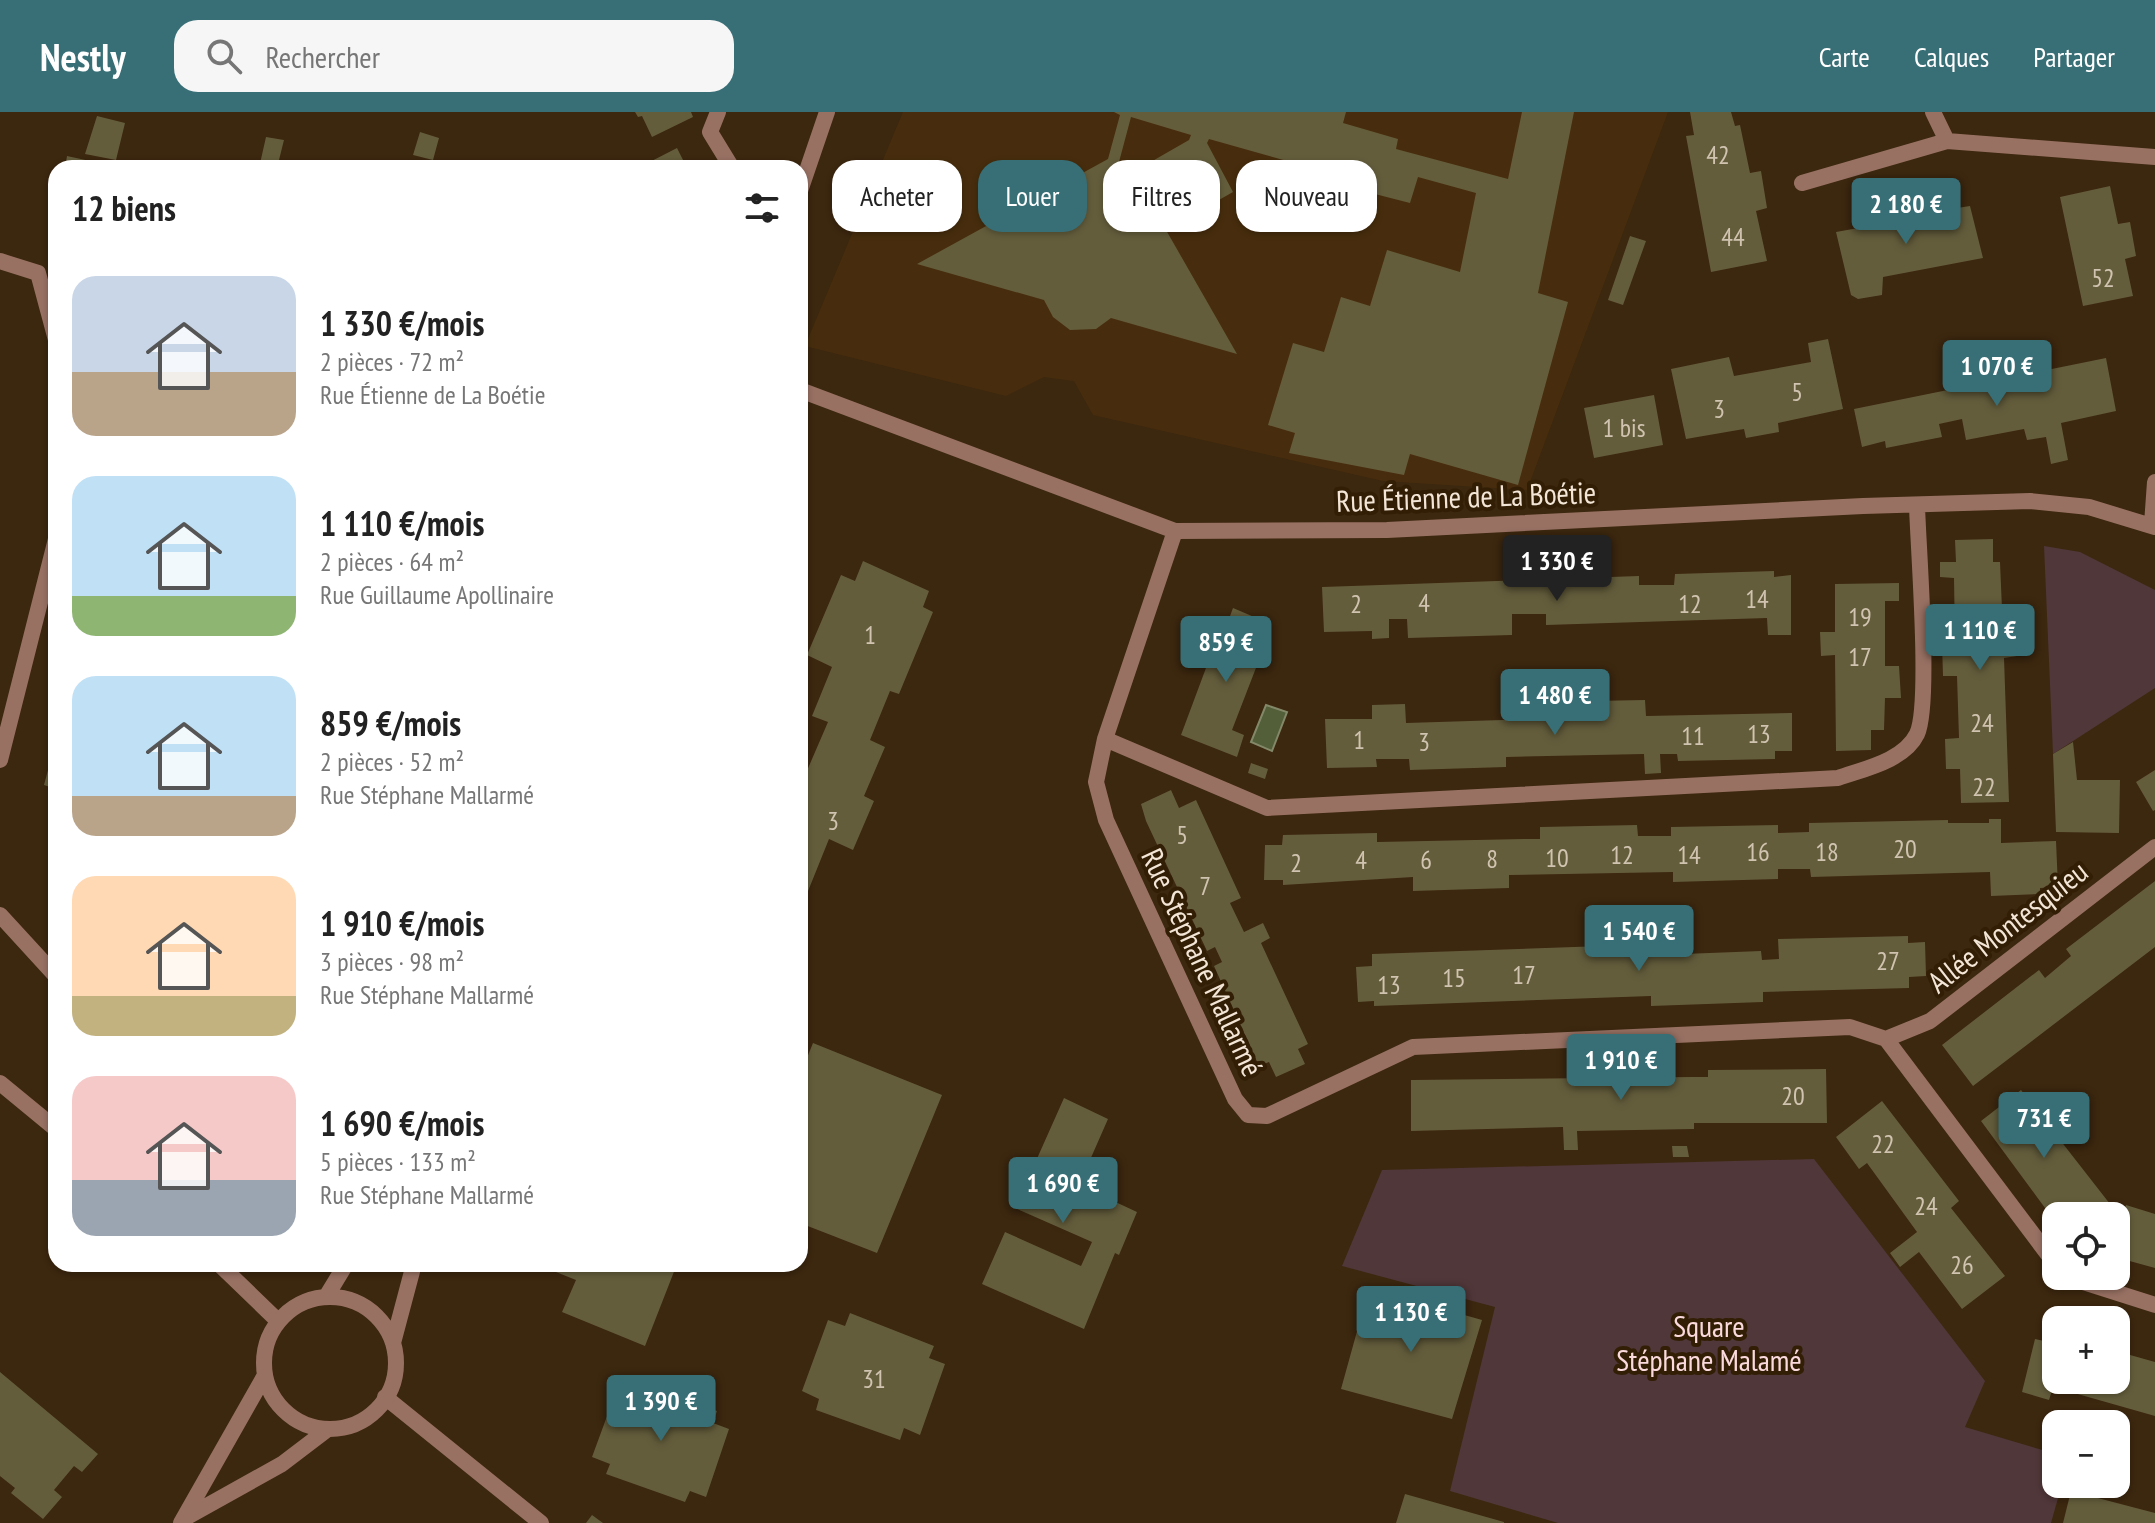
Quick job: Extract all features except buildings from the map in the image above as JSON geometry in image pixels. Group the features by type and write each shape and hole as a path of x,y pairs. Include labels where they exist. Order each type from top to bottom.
{"street":[{"path":"718,112 710,132 727,160"},
{"path":"808,168 827,112"},
{"path":"1933,112 1947,141"},
{"path":"1802,183 1947,141 2155,157"},
{"path":"0,261 48,275"},
{"path":"38,273 48,310"},
{"name":"Rue Étienne de La Boétie","path":"808,393 1175,531 1387,530 2030,501 2089,507 2153,526"},
{"path":"2153,526 2155,482"},
{"path":"1105,739 1267,808 1838,778 1888,761 1917,735 1922,699 1917,505"},
{"name":"Rue Stéphane Mallarmé","path":"1175,531 1105,739 1096,782 1106,820 1235,1099 1248,1115 1267,1116 1413,1047 1850,1027 1886,1039"},
{"path":"0,760 48,571"},
{"name":"Allée Montesquieu","path":"1886,1039 1930,1021 2155,847"},
{"path":"0,915 48,967"},
{"path":"1886,1039 2042,1246"},
{"path":"0,1083 48,1122"},
{"path":"227,1272 278,1321"},
{"path":"326,1297 341,1272"},
{"path":"393,1343 378,1317 363,1305 326,1297 300,1304 278,1321 264,1356 270,1393 282,1409 296,1420 328,1429 351,1425 368,1417 385,1397 396,1369 393,1343 412,1272"},
{"path":"2108,1290 2155,1305"},
{"path":"183,1520 265,1375"},
{"path":"385,1397 541,1523"},
{"path":"183,1520 282,1464 328,1429"}],"shaded area":[{"path":"903,112 1668,112 1527,490 1383,481 1093,415 1074,381 1044,377 1006,396 808,347 808,339 853,232 962,232 962,160 883,160"},
{"path":"1266,705 1287,712 1272,751 1251,742"}],"green space":[{"path":"2044,546 2080,552 2155,590 2155,688 2053,754"},
{"name":"Square Stéphane Malamé","path":"1814,1159 1985,1381 1965,1427 2042,1450 2042,1498 2058,1498 2051,1523 1558,1523 1450,1491 1495,1307 1342,1266 1382,1170"}]}
